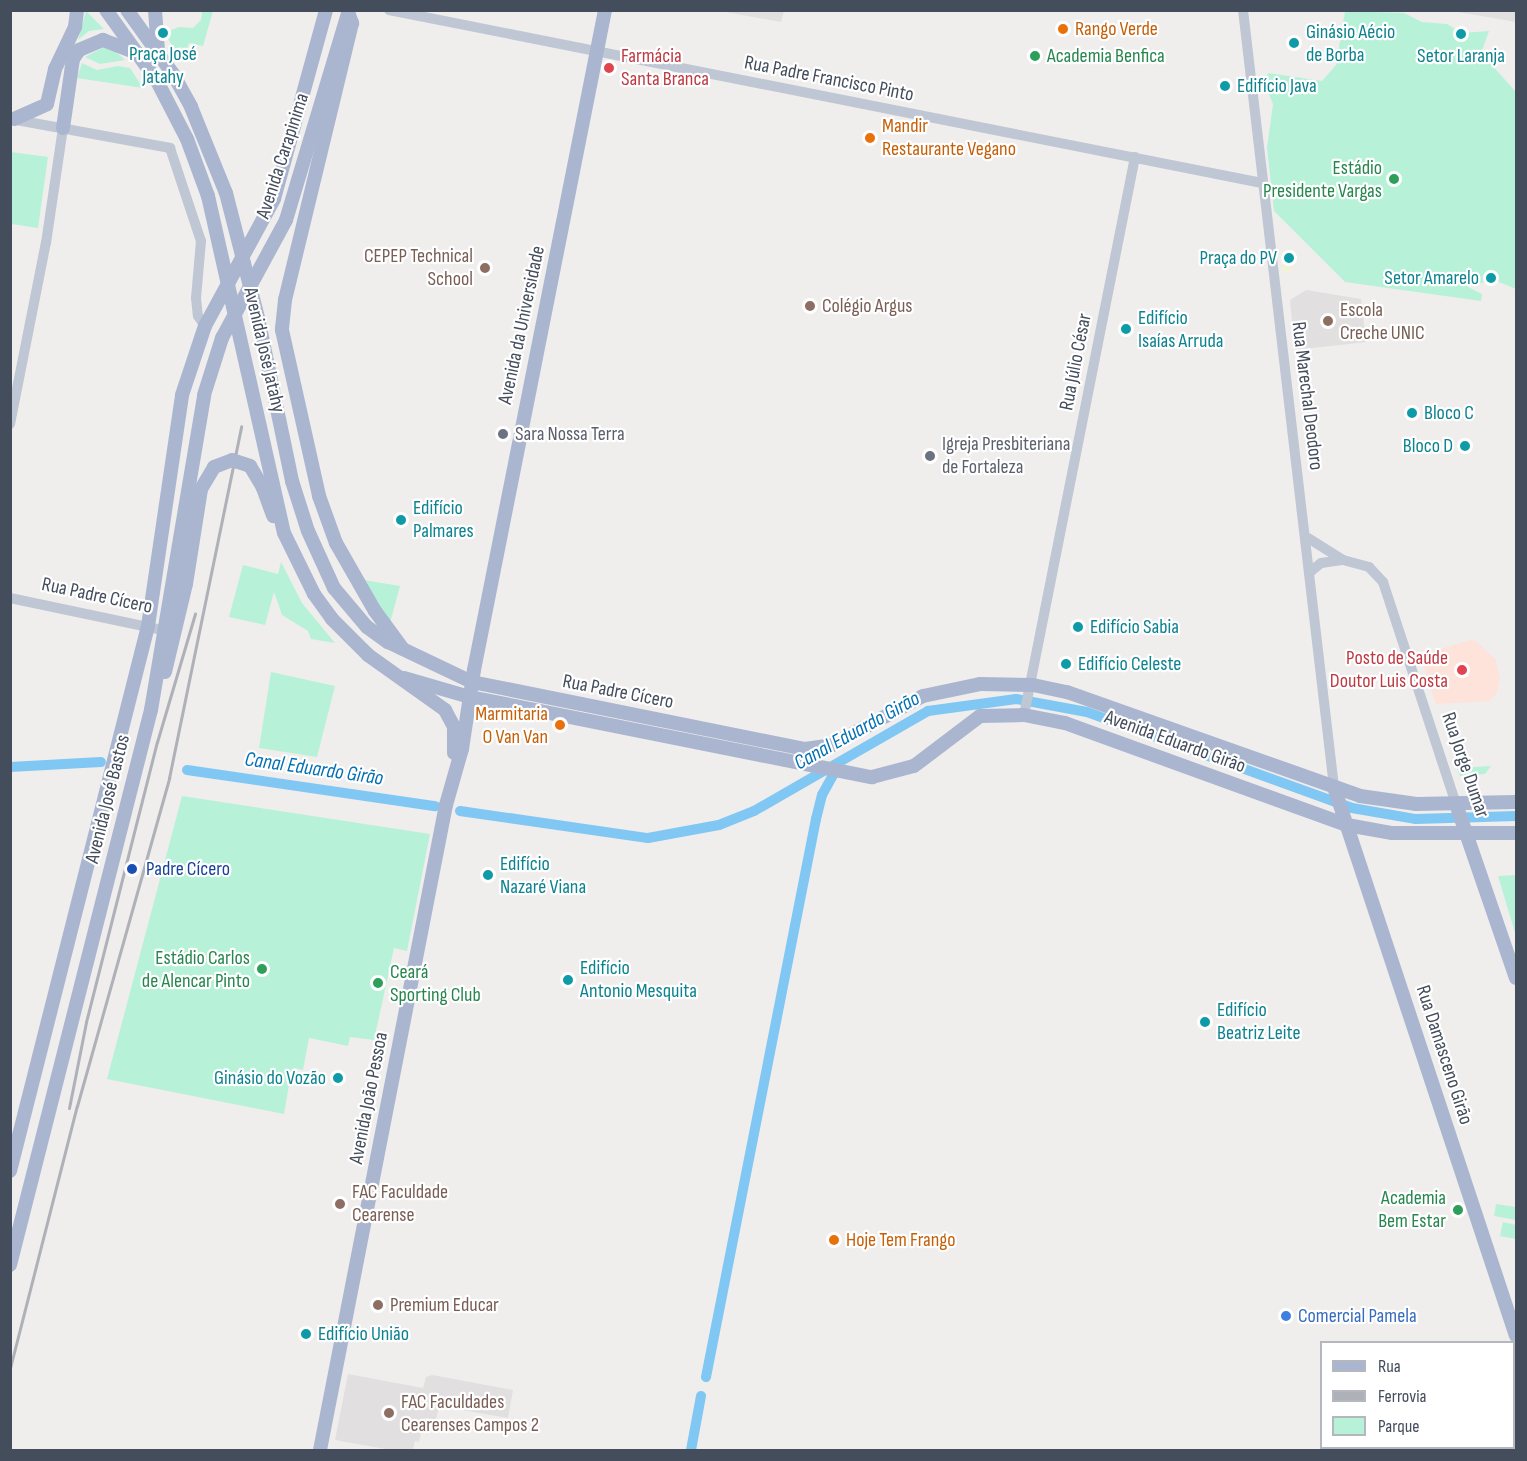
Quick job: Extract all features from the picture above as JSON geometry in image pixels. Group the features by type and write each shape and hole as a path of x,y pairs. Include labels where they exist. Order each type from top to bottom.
{"main road":[{"path":"12,119 47,104 55,69 75,27 77,10"},
{"name":"Avenida José Jatahy","path":"106,10 157,81 187,139 208,196 284,532 314,594 352,640 441,705 450,719 455,764"},
{"name":"Avenida José Jatahy","path":"127,10 173,74 202,129 226,193 258,318 292,481 308,531 334,588 367,627 403,649"},
{"path":"155,10 159,53"},
{"path":"319,10 322,25"},
{"name":"Avenida Carapinima","path":"205,326 274,199 326,10"},
{"name":"Avenida da Universidade","path":"472,682 605,10"},
{"path":"349,11 352,23 285,300 282,330 319,496 336,543 375,611 403,649"},
{"name":"Avenida Carapinima","path":"222,338 286,220 349,11"},
{"path":"63,128 73,59 79,50 103,40 139,54"},
{"name":"Avenida José Bastos","path":"10,1171 148,626 182,395 205,326"},
{"name":"Avenida José Bastos","path":"10,1265 151,710 169,631 195,433 222,338"},
{"path":"169,631 186,584 201,489 206,475 222,462 241,462 256,473 274,520 284,532"},
{"name":"Rua Padre Cícero","path":"403,649 472,682 805,749 831,745"},
{"name":"Rua Padre Cícero","path":"404,678 470,697 838,771"},
{"name":"Avenida João Pessoa","path":"320,1450 455,764 462,748 472,682"},
{"name":"Avenida Eduardo Girão","path":"831,745 923,696 980,684 1067,692 1338,799 1360,796 1416,804 1516,833"},
{"name":"Avenida Eduardo Girão","path":"838,771 884,777 920,762 974,719 991,714 1025,711 1065,723 1347,825 1392,833 1462,819 1516,802"},
{"name":"Rua Damasceno Girão","path":"1338,799 1516,1336"},
{"name":"Rua Jorge Dumar","path":"1462,819 1516,978"}],"street":[{"name":"Rua Padre Francisco Pinto","path":"389,10 1262,183"},
{"name":"Rua Marechal Deodoro","path":"1243,10 1262,183 1308,538 1338,799"},
{"path":"12,119 170,148 201,241 196,298 198,316 205,326"},
{"path":"10,424 23,363 63,128"},
{"name":"Rua Júlio César","path":"1025,711 1032,688 1135,157"},
{"name":"Rua Jorge Dumar","path":"1308,538 1342,560 1369,567 1383,582 1462,819"},
{"path":"1311,572 1321,563 1342,560"},
{"name":"Rua Padre Cícero","path":"10,598 169,631"}],"shaded area":[{"path":"784,10 781,22 720,11"},
{"path":"1452,11 1516,11 1516,22"},
{"name":"Escola Creche UNIC","path":"1306,290 1361,299 1366,342 1295,350 1290,300"},
{"name":"Posto de Saúde Doutor Luis Costa","path":"1474,639 1496,660 1500,680 1496,694 1489,701 1436,704 1420,655"},
{"name":"FAC Faculdades Cearenses Campos 2","path":"348,1374 423,1388 426,1377 432,1375 513,1390 508,1418 439,1406 436,1420 424,1418 419,1442 415,1441 413,1450 391,1450 335,1440"}],"green space":[{"path":"86,11 104,29 89,31 78,40"},
{"path":"202,11 213,11 203,46 189,43 187,49 180,47 176,51 164,33 179,27 193,28 201,20"},
{"name":"Estádio Presidente Vargas","path":"1345,11 1404,13 1422,22 1447,24 1462,33 1489,31 1481,53 1516,92 1516,289 1494,280 1476,284 1473,280 1468,287 1482,294 1481,301 1345,282 1274,211 1267,148 1273,104 1265,85 1268,73 1322,81 1336,65"},
{"path":"104,47 115,51 125,60 100,64 85,57"},
{"path":"82,63 97,70 118,66 130,68 143,88 77,78"},
{"path":"11,152 48,157 38,228 11,224"},
{"path":"281,562 302,603 335,643 311,639 308,631 282,615 274,592 265,625 229,617 243,565 278,574"},
{"path":"358,579 400,586 390,623"},
{"path":"271,672 335,686 317,757 259,748"},
{"path":"1491,766 1485,774 1460,776 1457,768"},
{"name":"Estádio Carlos de Alencar Pinto","path":"182,796 430,834 407,951 394,948 374,1040 350,1037 348,1046 309,1038 303,1070 294,1068 291,1073 284,1114 107,1079"},
{"path":"1516,875 1516,936 1498,876"},
{"path":"1496,1204 1516,1207 1516,1220 1494,1216"},
{"path":"1503,1222 1516,1225 1516,1239 1500,1236"}],"sand":[{"path":"1280,252 1293,265 1291,273 1282,272"}],"waterway":[{"name":"Canal Eduardo Girão","path":"460,811 648,838 719,825 754,811 928,711 1016,699 1087,712 1352,808 1416,819 1516,816"},
{"name":"Canal Eduardo Girão","path":"10,767 101,762"},
{"path":"706,1377 816,819 822,795 839,764"},
{"name":"Canal Eduardo Girão","path":"187,770 435,806"},
{"path":"691,1450 701,1396"}],"railway":[{"path":"10,1368 77,1106 169,778 241,426"},
{"path":"69,1108 86,1022 157,742 195,614"}],"place":[{"name":"Rango Verde","path":"1063,29"},
{"name":"Praça José Jatahy","path":"163,33"},
{"name":"Setor Laranja","path":"1461,34"},
{"name":"Ginásio Aécio de Borba","path":"1294,43"},
{"name":"Academia Benfica","path":"1035,56"},
{"name":"Farmácia Santa Branca","path":"609,68"},
{"name":"Edifício Java","path":"1225,86"},
{"name":"Mandir Restaurante Vegano","path":"870,138"},
{"name":"Estádio Presidente Vargas","path":"1394,179"},
{"name":"Praça do PV","path":"1289,258"},
{"name":"CEPEP Technical School","path":"485,268"},
{"name":"Setor Amarelo","path":"1491,278"},
{"name":"Colégio Argus","path":"810,306"},
{"name":"Escola Creche UNIC","path":"1328,321"},
{"name":"Edifício Isaías Arruda","path":"1126,329"},
{"name":"Bloco C","path":"1412,413"},
{"name":"Sara Nossa Terra","path":"503,434"},
{"name":"Bloco D","path":"1465,446"},
{"name":"Igreja Presbiteriana de Fortaleza","path":"930,456"},
{"name":"Edifício Palmares","path":"401,520"},
{"name":"Edifício Sabia","path":"1078,627"},
{"name":"Edifício Celeste","path":"1066,664"},
{"name":"Posto de Saúde Doutor Luis Costa","path":"1462,670"},
{"name":"Marmitaria O Van Van","path":"560,725"},
{"name":"Padre Cícero","path":"132,869"},
{"name":"Edifício Nazaré Viana","path":"488,875"},
{"name":"Estádio Carlos de Alencar Pinto","path":"262,969"},
{"name":"Edifício Antonio Mesquita","path":"568,980"},
{"name":"Ceará Sporting Club","path":"378,983"},
{"name":"Edifício Beatriz Leite","path":"1205,1022"},
{"name":"Ginásio do Vozão","path":"338,1078"},
{"name":"FAC Faculdade Cearense","path":"340,1204"},
{"name":"Academia Bem Estar","path":"1458,1210"},
{"name":"Hoje Tem Frango","path":"834,1240"},
{"name":"Premium Educar","path":"378,1305"},
{"name":"Comercial Pamela","path":"1286,1316"},
{"name":"Edifício União","path":"306,1334"},
{"name":"FAC Faculdades Cearenses Campos 2","path":"389,1413"}]}
